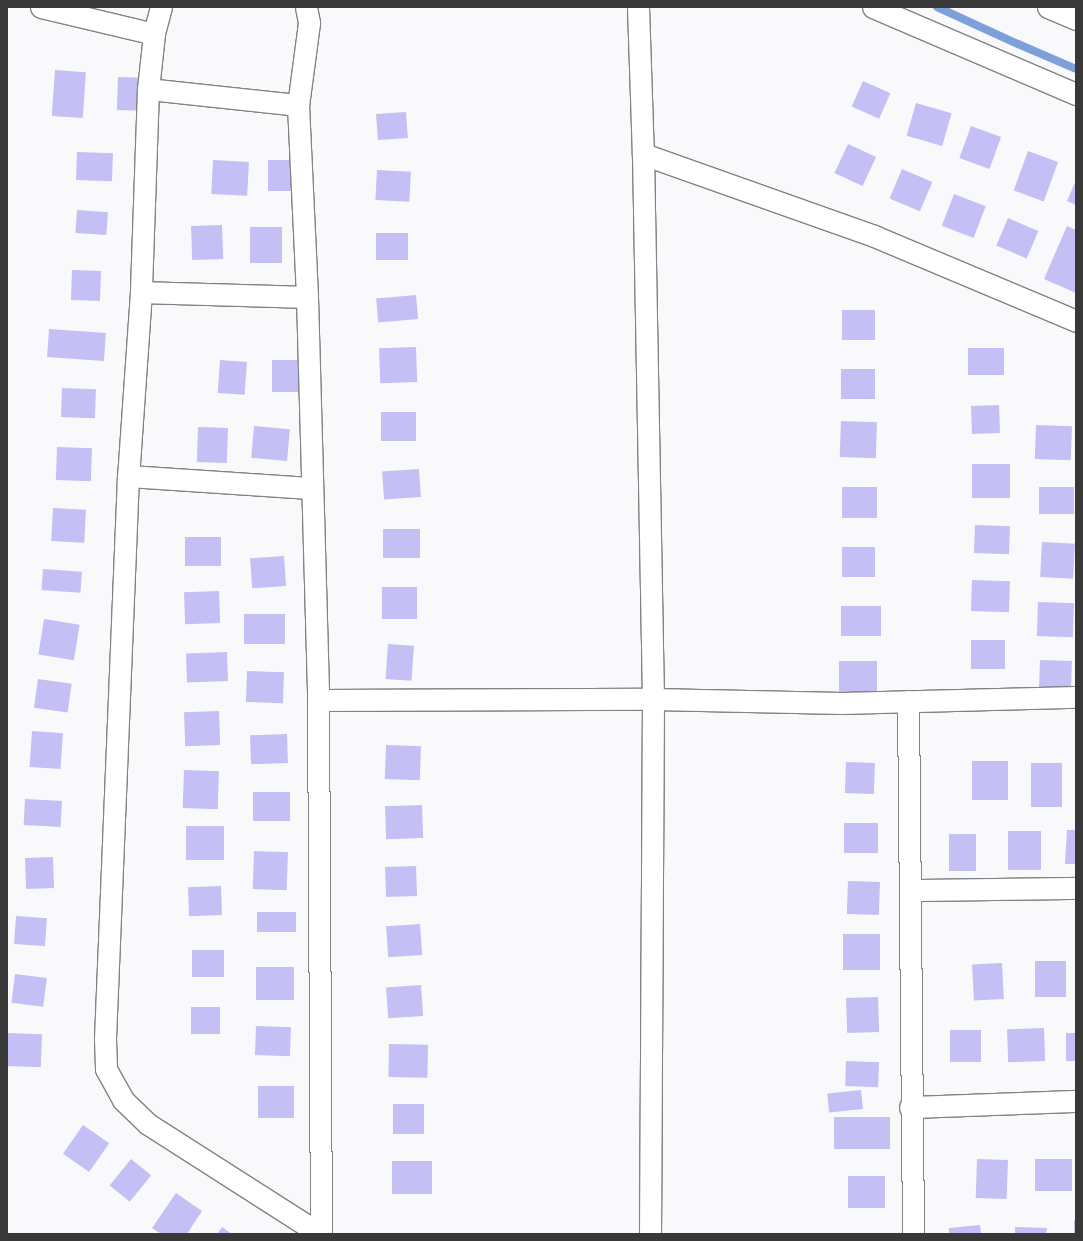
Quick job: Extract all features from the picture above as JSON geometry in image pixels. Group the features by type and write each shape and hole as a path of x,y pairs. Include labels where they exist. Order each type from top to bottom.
{"street":[{"path":"41,7 154,34"},
{"path":"161,7 154,34 148,89 141,292 128,476 105,1039 106,1069 123,1100 148,1124 320,1234"},
{"path":"306,7 309,23 298,105 307,297 311,488 318,700 320,1234"},
{"path":"638,7 643,154 653,700 650,1234"},
{"path":"873,7 1076,94"},
{"path":"1048,7 1076,19"},
{"path":"148,89 298,105"},
{"path":"643,154 874,236 1076,321"},
{"path":"141,292 307,297"},
{"path":"128,476 311,488"},
{"path":"318,700 653,700 842,702 1076,698"},
{"path":"908,701 911,890 910,1107 913,1234"},
{"path":"911,890 1076,888"},
{"path":"910,1107 1076,1101"}],"building":[{"path":"55,70 86,72 83,118 52,116"},
{"path":"118,77 142,78 141,111 117,110"},
{"path":"863,81 890,93 879,119 852,107"},
{"path":"916,103 952,113 942,146 907,136"},
{"path":"406,112 408,138 378,140 376,114"},
{"path":"971,126 1001,137 989,169 959,158"},
{"path":"848,144 876,157 863,186 834,173"},
{"path":"1028,151 1058,162 1044,201 1014,190"},
{"path":"77,152 113,153 112,181 76,180"},
{"path":"213,160 249,162 247,196 211,194"},
{"path":"268,160 297,160 297,191 268,191"},
{"path":"902,169 932,182 920,211 889,198"},
{"path":"377,170 411,172 409,202 375,200"},
{"path":"1076,180 1076,205 1067,201"},
{"path":"954,194 986,206 974,238 942,226"},
{"path":"77,210 108,212 106,235 75,233"},
{"path":"1008,218 1038,231 1027,259 996,246"},
{"path":"222,225 223,259 192,260 191,226"},
{"path":"1067,226 1076,230 1076,293 1044,279"},
{"path":"250,227 282,227 282,263 250,263"},
{"path":"376,233 408,233 408,260 376,260"},
{"path":"72,270 101,271 100,301 71,300"},
{"path":"416,295 418,319 378,322 376,298"},
{"path":"842,310 875,310 875,340 842,340"},
{"path":"49,329 106,333 104,361 47,357"},
{"path":"416,347 417,382 380,383 379,348"},
{"path":"968,348 1004,348 1004,375 968,375"},
{"path":"220,360 247,362 245,395 218,393"},
{"path":"272,360 299,360 299,392 272,392"},
{"path":"841,369 875,369 875,399 841,399"},
{"path":"62,388 96,389 95,418 61,417"},
{"path":"999,405 1000,433 972,434 971,406"},
{"path":"381,412 416,412 416,441 381,441"},
{"path":"841,421 877,422 876,458 840,457"},
{"path":"1036,425 1072,426 1071,460 1035,459"},
{"path":"254,426 290,429 287,461 251,458"},
{"path":"198,427 228,428 227,463 197,462"},
{"path":"57,447 92,448 91,481 56,480"},
{"path":"972,464 1010,464 1010,498 972,498"},
{"path":"419,469 421,497 384,500 382,472"},
{"path":"842,487 877,487 877,518 842,518"},
{"path":"1039,487 1074,487 1074,514 1039,514"},
{"path":"53,508 86,510 84,543 51,541"},
{"path":"975,525 1010,526 1009,554 974,553"},
{"path":"383,529 420,529 420,558 383,558"},
{"path":"185,537 221,537 221,566 185,566"},
{"path":"1042,542 1075,544 1073,579 1040,577"},
{"path":"842,547 875,547 875,577 842,577"},
{"path":"284,556 286,586 252,588 250,558"},
{"path":"43,569 82,572 80,593 42,590"},
{"path":"972,580 1010,581 1009,612 971,611"},
{"path":"382,587 417,587 417,619 382,619"},
{"path":"219,591 220,623 185,624 184,592"},
{"path":"1038,602 1074,603 1073,637 1037,636"},
{"path":"841,606 881,606 881,636 841,636"},
{"path":"244,614 285,614 285,644 244,644"},
{"path":"44,619 80,625 74,660 38,655"},
{"path":"971,640 1005,640 1005,669 971,669"},
{"path":"388,644 414,646 411,681 386,679"},
{"path":"227,652 228,681 187,682 186,653"},
{"path":"1040,660 1072,661 1071,695 1039,694"},
{"path":"839,661 877,661 877,692 839,692"},
{"path":"247,671 284,672 283,703 246,702"},
{"path":"38,679 72,684 68,712 34,708"},
{"path":"219,711 220,745 185,746 184,712"},
{"path":"32,731 63,733 60,769 29,767"},
{"path":"287,734 288,763 251,764 250,735"},
{"path":"386,745 421,746 420,780 385,779"},
{"path":"972,761 1008,761 1008,800 972,800"},
{"path":"846,762 875,763 874,794 845,793"},
{"path":"1031,763 1062,763 1062,807 1031,807"},
{"path":"184,770 219,771 218,809 183,808"},
{"path":"253,792 290,792 290,821 253,821"},
{"path":"25,799 62,801 61,827 24,825"},
{"path":"422,805 423,838 386,839 385,806"},
{"path":"844,823 878,823 878,853 844,853"},
{"path":"186,826 224,826 224,860 186,860"},
{"path":"1067,830 1076,830 1076,864 1065,864"},
{"path":"1008,831 1041,831 1041,870 1008,870"},
{"path":"949,834 976,834 976,871 949,871"},
{"path":"254,851 288,852 287,890 253,889"},
{"path":"53,857 54,888 26,889 25,858"},
{"path":"416,866 417,896 386,897 385,867"},
{"path":"848,881 880,882 879,915 847,914"},
{"path":"221,886 222,915 189,916 188,887"},
{"path":"257,912 296,912 296,932 257,932"},
{"path":"16,916 47,918 45,946 14,944"},
{"path":"420,924 422,955 388,957 386,926"},
{"path":"843,934 880,934 880,970 843,970"},
{"path":"192,950 224,950 224,977 192,977"},
{"path":"1035,961 1066,961 1066,997 1035,997"},
{"path":"1002,963 1004,999 974,1001 972,965"},
{"path":"256,967 294,967 294,1000 256,1000"},
{"path":"15,974 47,978 43,1007 11,1003"},
{"path":"421,985 423,1016 388,1018 386,987"},
{"path":"878,997 879,1032 847,1033 846,998"},
{"path":"191,1007 220,1007 220,1034 191,1034"},
{"path":"256,1026 291,1027 290,1056 255,1055"},
{"path":"1044,1028 1045,1061 1008,1062 1007,1029"},
{"path":"950,1030 981,1030 981,1062 950,1062"},
{"path":"8,1033 42,1034 41,1067 7,1066"},
{"path":"1066,1033 1076,1033 1076,1061 1066,1061"},
{"path":"389,1044 428,1045 427,1078 388,1077"},
{"path":"846,1061 879,1062 878,1087 845,1086"},
{"path":"258,1086 294,1086 294,1118 258,1118"},
{"path":"861,1090 863,1109 829,1112 827,1094"},
{"path":"393,1104 424,1104 424,1134 393,1134"},
{"path":"834,1117 890,1117 890,1149 834,1149"},
{"path":"83,1125 109,1143 89,1172 63,1154"},
{"path":"131,1159 151,1175 130,1202 110,1185"},
{"path":"977,1159 1008,1160 1007,1199 976,1198"},
{"path":"1035,1159 1072,1159 1072,1191 1035,1191"},
{"path":"392,1161 432,1161 432,1194 392,1194"},
{"path":"848,1176 885,1176 885,1208 848,1208"},
{"path":"176,1193 202,1211 187,1234 161,1234 152,1228"},
{"path":"1074,1220 1076,1220 1076,1234 1074,1234"},
{"path":"980,1225 981,1234 949,1234 949,1228"},
{"path":"222,1227 232,1234 217,1234"},
{"path":"1015,1227 1047,1228 1046,1234 1015,1234"}],"waterway":[{"path":"937,7 1076,69"}]}
